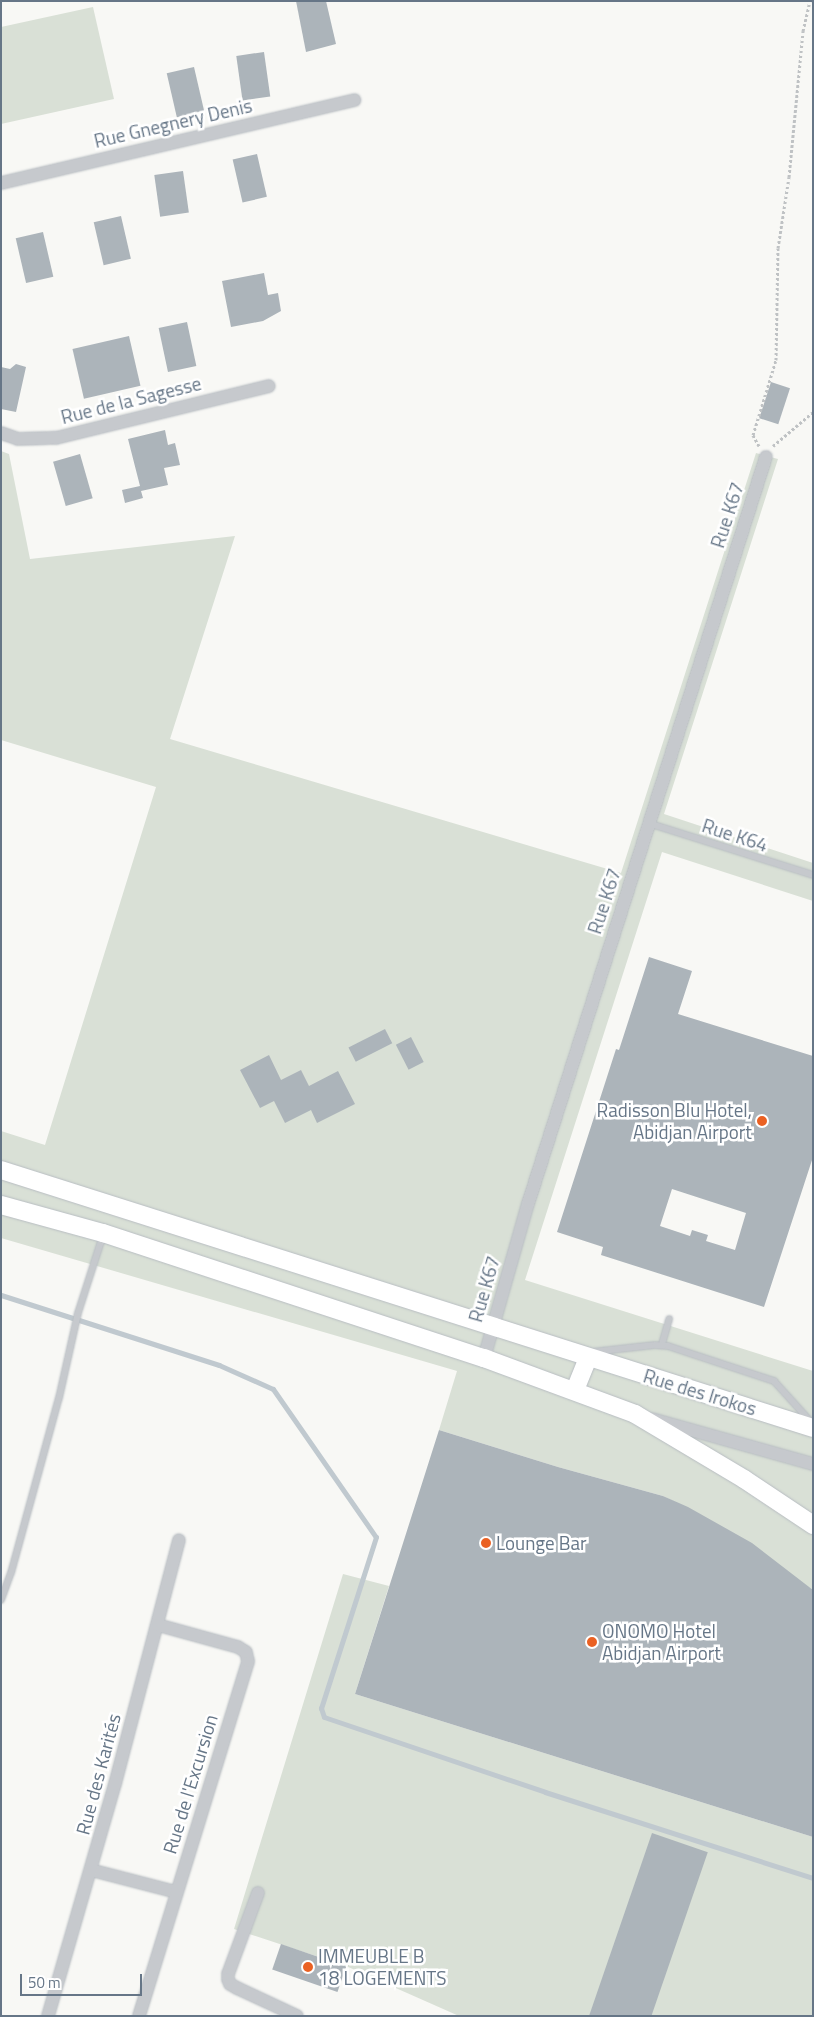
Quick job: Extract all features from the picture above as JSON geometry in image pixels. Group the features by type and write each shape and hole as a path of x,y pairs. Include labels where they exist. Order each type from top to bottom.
{"main road":[{"name":"Rue des Irokos","path":"1,1170 406,1297 582,1356 813,1428"},
{"path":"1,1205 103,1234 484,1358 635,1414 744,1479 813,1525"},
{"path":"574,1390 582,1356"}],"street":[{"name":"Rue Gnegnery Denis","path":"1,184 354,100"},
{"name":"Rue de la Sagesse","path":"1,433 18,438 56,438 268,386"},
{"name":"Rue K67","path":"484,1358 528,1204 766,457"},
{"path":"635,1414 813,1464"},
{"name":"Rue des Karités","path":"48,2016 91,1870 158,1625 179,1540"},
{"name":"Rue de l'Excursion","path":"139,2016 248,1661 246,1652 238,1647 158,1625"},
{"path":"91,1870 176,1892"},
{"path":"258,1893 228,1974 228,1979 230,1984 297,2016"}],"lane":[{"name":"Rue K64","path":"648,823 813,875"},
{"path":"1,1600 11,1573 54,1416 78,1313 103,1234"},
{"path":"662,1344 669,1319"},
{"path":"582,1356 662,1344 774,1381 813,1424"}],"path":[{"path":"810,1 803,31 789,177 778,248 776,360 753,435 766,457 776,444 813,412"}],"shaded area":[{"path":"93,7 114,99 1,124 1,27"},
{"path":"1,451 9,454 30,559 235,536 170,739 621,873 756,453 778,459 664,814 813,863 813,901 662,852 525,1280 813,1371 813,1590 681,1505 663,1496 558,1467 439,1430 457,1371 1,1238 1,1131 45,1145 156,787 1,740"},
{"path":"343,1574 389,1586 355,1694 813,1837 813,2016 459,2016 346,1966 234,1929"}],"building":[{"path":"296,1 326,1 336,44 306,52"},
{"path":"264,52 270,97 243,100 236,56"},
{"path":"194,67 204,111 177,117 167,73"},
{"path":"257,154 267,197 243,202 233,160"},
{"path":"183,171 189,213 160,217 154,175"},
{"path":"121,216 131,259 104,265 94,222"},
{"path":"43,232 53,277 26,283 16,238"},
{"path":"264,273 268,295 278,293 281,311 263,321 231,327 222,281"},
{"path":"187,322 196,366 168,372 159,328"},
{"path":"129,336 140,386 84,399 72,349"},
{"path":"16,364 26,367 16,412 1,409 1,367 10,369"},
{"path":"771,382 790,388 778,424 759,418"},
{"path":"165,430 168,445 175,443 180,465 164,468 168,485 141,491 143,498 125,503 122,490 140,486 128,439"},
{"path":"80,454 93,498 66,506 53,462"},
{"path":"649,957 692,971 678,1014 813,1056 813,1157 764,1307 601,1255 603,1247 557,1232 616,1049 619,1050","holes":["672,1189 746,1213 735,1250 706,1241 708,1235 692,1230 690,1236 660,1226"]},
{"path":"385,1029 392,1043 356,1062 348,1048"},
{"path":"411,1037 424,1062 409,1070 396,1045"},
{"path":"269,1055 281,1080 301,1070 309,1086 338,1071 355,1104 317,1123 311,1110 285,1123 274,1101 260,1108 240,1070"},
{"name":"ONOMO Hotel Abidjan Airport","path":"439,1430 558,1467 663,1496 688,1507 752,1543 813,1590 813,1837 355,1694"},
{"path":"652,1833 708,1852 651,2016 589,2016"},
{"name":"IMMEUBLE B 18 LOGEMENTS","path":"281,1944 346,1966 337,1992 272,1970"}],"waterway":[{"path":"1,1295 219,1365 273,1389 376,1537 321,1708 324,1717 545,1792 813,1878"}],"place":[{"name":"Radisson Blu Hotel, Abidjan Airport","path":"762,1121"},
{"name":"Lounge Bar","path":"486,1543"},
{"name":"ONOMO Hotel Abidjan Airport","path":"592,1642"},
{"name":"IMMEUBLE B 18 LOGEMENTS","path":"308,1967"}]}
